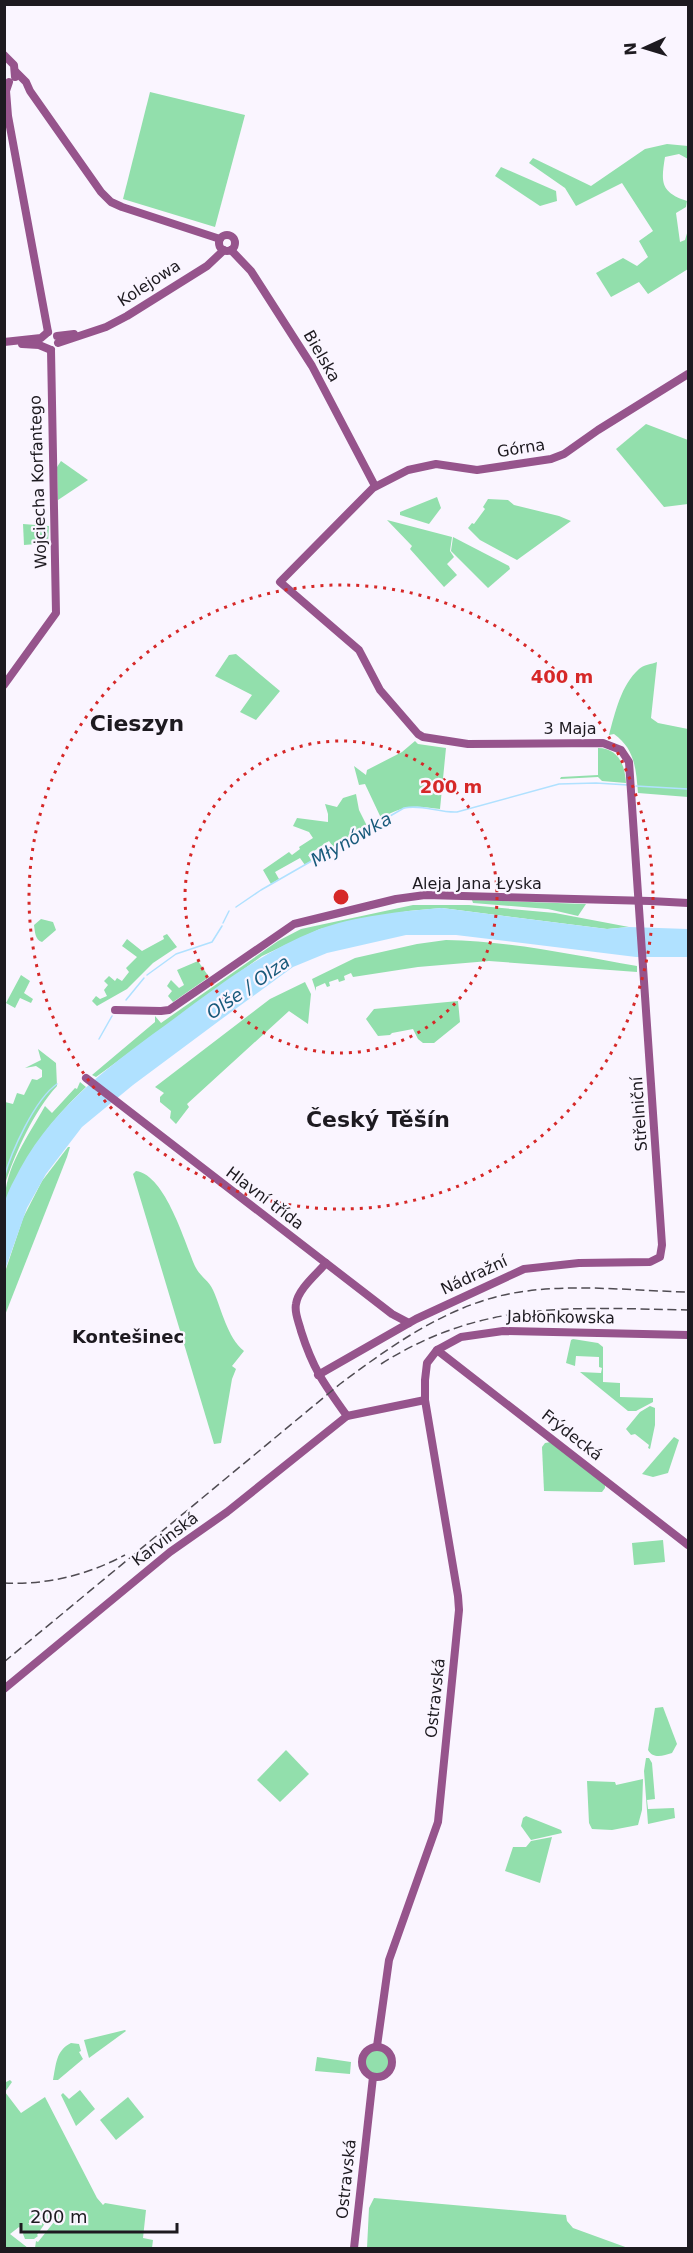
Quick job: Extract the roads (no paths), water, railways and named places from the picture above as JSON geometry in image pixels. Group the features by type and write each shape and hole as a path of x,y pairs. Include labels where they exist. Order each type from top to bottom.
{"street":[{"path":"5,56 12,62 11,79 26,82 101,192 111,202 226,246"},
{"name":"Wojciecha Korfantego","path":"4,685 56,614 45,341 8,117 6,91 11,79"},
{"name":"Wojciecha Korfantego","path":"4,105 8,117"},
{"name":"Kolejowa","path":"58,340 106,327 128,316 202,267 226,246"},
{"name":"Bielska","path":"226,246 249,263 250,271 312,366 375,486"},
{"path":"7,342 45,341 56,347 58,340 53,333 45,341"},
{"name":"Górna","path":"280,582 375,486 408,470 436,464 477,470 551,459 564,454 688,374"},
{"name":"3 Maja","path":"280,582 359,650 376,684 423,738 468,744 603,743 614,746 625,755 629,762 632,785 640,914"},
{"name":"Aleja Jana Łyska","path":"115,1010 169,1010 294,924 396,899 425,895 688,903"},
{"name":"Střelniční","path":"640,914 662,1235 662,1251 659,1260"},
{"name":"Hlavní třída","path":"86,1078 392,1314 409,1323"},
{"name":"Nádražní","path":"318,1375 409,1323 494,1282 531,1267 579,1263 643,1263 659,1260"},
{"path":"326,1263 299,1294 296,1312 309,1355 318,1375 347,1416 425,1400"},
{"path":"389,1334 393,1324 392,1314"},
{"name":"Jabłonkowska","path":"437,1350 461,1337 502,1331 688,1335"},
{"name":"Ostravská","path":"354,2248 373,2077 364,2070 362,2059 368,2050 377,2046 388,1960 438,1822 459,1610 459,1596 425,1400 425,1369 437,1350"},
{"name":"Frýdecká","path":"437,1350 688,1545"},
{"name":"Karvinská","path":"4,1689 170,1552 227,1512 347,1416"},
{"path":"373,2077 385,2075 392,2065 388,2052 377,2046"}],"water":[{"name":"Olše / Olza","path":"442,908 607,929 629,927 688,929 688,957 636,957 456,935 406,935 327,953 293,967 133,1085 82,1127 46,1174 27,1208 5,1270 4,1208 6,1198 20,1169 51,1123 69,1103 109,1067 226,981 261,958 298,938 331,925 363,918"}],"waterway":[{"name":"Młynówka","path":"236,907 261,890 404,808 417,807 457,812 559,784 628,785"},
{"name":"Młynówka","path":"636,786 688,789"},
{"name":"Młynówka","path":"223,923 229,911"},
{"name":"Młynówka","path":"147,975 176,954 212,942 222,926"},
{"name":"Młynówka","path":"126,1000 144,978"},
{"name":"Młynówka","path":"99,1039 112,1016"},
{"name":"Młynówka","path":"4,1178 12,1154 32,1113 57,1084"}],"railway":[{"path":"4,1662 340,1384 405,1338 428,1325 476,1303 527,1291 587,1288 688,1292"},
{"path":"381,1364 419,1343 456,1328 493,1318 567,1309 688,1310"},
{"path":"4,1583 36,1582 67,1577 96,1568 125,1555"}],"district":[{"name":"Cieszyn","path":"137,723"},
{"name":"Český Těšín","path":"378,1119"},
{"name":"Kontešinec","path":"128,1336"}]}
